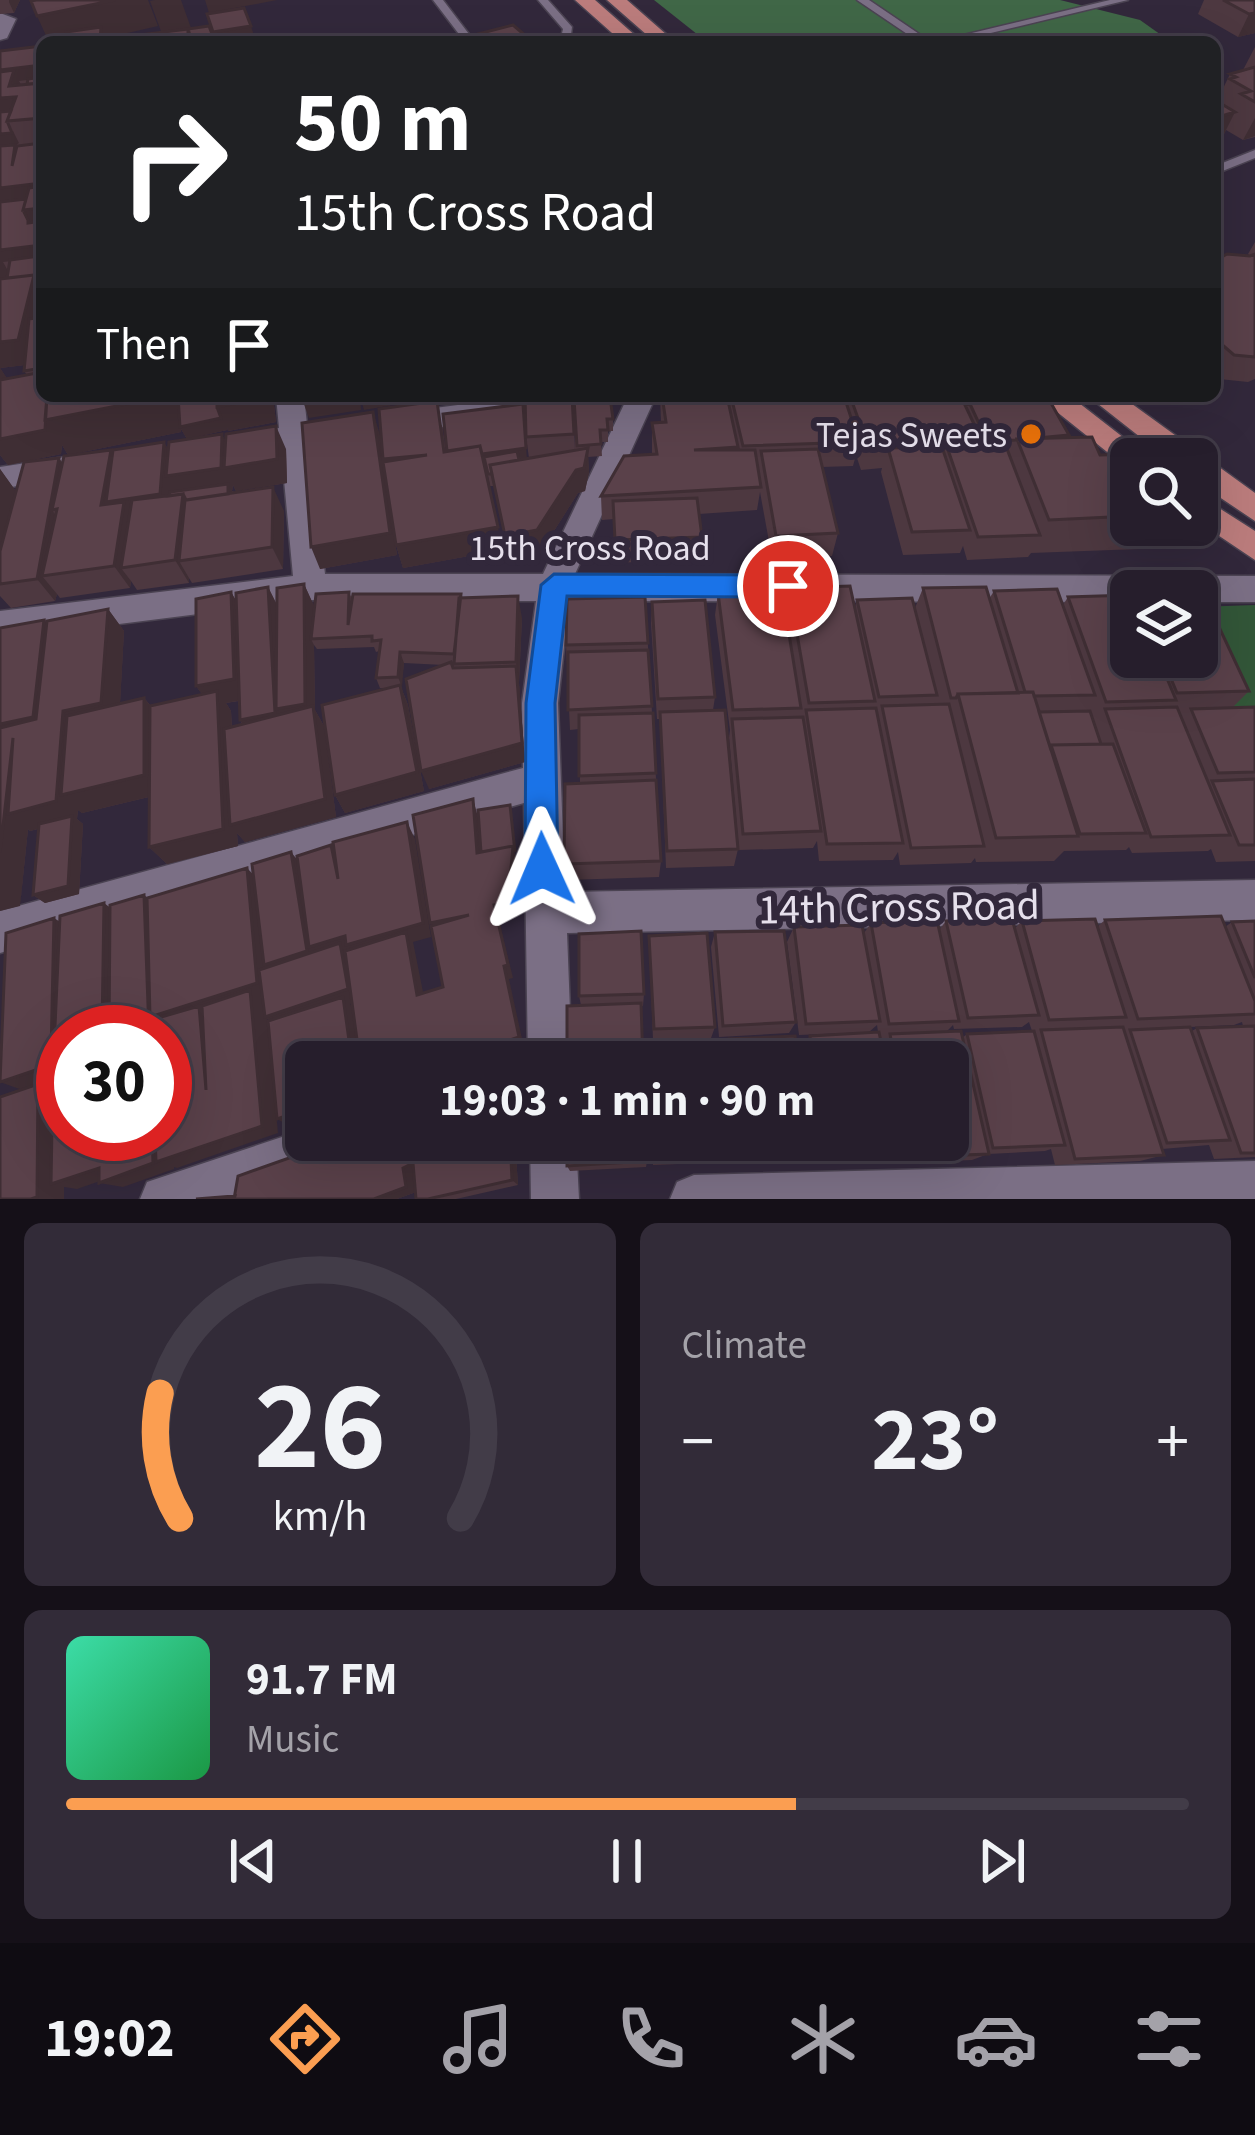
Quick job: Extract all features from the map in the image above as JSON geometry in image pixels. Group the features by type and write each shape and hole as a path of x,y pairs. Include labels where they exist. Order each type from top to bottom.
{"main road":[{"path":"584,0 627,36"},
{"path":"616,0 659,36"},
{"path":"1059,402 1110,440"},
{"path":"1110,402 1159,438"},
{"path":"1218,482 1255,509"},
{"path":"1218,521 1255,548"}],"street":[{"path":"0,20 8,19 0,34"},
{"path":"291,402 310,587"},
{"path":"207,448 556,402"},
{"path":"549,1041 540,703 554,585 639,402"},
{"path":"22,516 16,476 97,464"},
{"name":"15th Cross Road","path":"2,616 310,587 1255,589"},
{"path":"0,932 540,781"},
{"name":"14th Cross Road","path":"542,913 1255,900"},
{"path":"164,1199 285,1159"},
{"path":"554,1161 555,1199"},
{"path":"694,1199 1255,1185"}],"lane":[{"path":"438,0 465,36"},
{"path":"543,0 568,29 566,36"},
{"path":"862,0 917,36"},
{"path":"965,36 1123,0"},
{"path":"1221,168 1255,154"}],"green space":[{"path":"654,0 1060,0 1140,20 1163,36 699,36"},
{"path":"1255,605 1255,762 1218,678 1218,606"}],"building":[{"path":"115,0 37,16 31,1"},
{"path":"1223,0 1255,0 1255,13 1249,14"},
{"path":"244,8 251,26 213,32 207,14"},
{"path":"513,25 526,36 470,36"},
{"path":"209,26 213,36 190,36 188,29"},
{"path":"101,27 100,36 65,36 66,32"},
{"path":"188,29 188,36 139,35"},
{"path":"36,47 36,66 0,70 0,51"},
{"path":"1255,67 1255,102 1241,94 1251,91 1230,79 1236,77 1230,74"},
{"path":"14,70 9,86 36,84 36,119 7,121 16,97 0,98 0,72"},
{"path":"11,111 7,121 12,133 0,134 0,112"},
{"path":"36,144 36,184 0,188 0,146 15,145 12,166 17,146"},
{"path":"36,187 36,209 23,210 29,188"},
{"path":"26,199 23,210 28,223 36,222 36,246 0,250 0,202"},
{"path":"1255,254 1255,357 1234,355 1221,344 1221,257"},
{"path":"36,256 36,277 7,278 10,260"},
{"path":"34,275 18,340 0,342 0,279"},
{"path":"36,318 36,369 24,371 29,319"},
{"path":"36,373 36,402 47,402 45,430 0,439 0,380"},
{"path":"46,402 137,402 45,420"},
{"path":"178,402 217,402 221,418 180,427"},
{"path":"437,402 444,452 480,446 498,527 396,545 383,462 427,455 383,459 379,409"},
{"path":"525,402 572,402 574,434 526,437"},
{"path":"574,402 611,402 613,419 607,419 608,430 600,430 601,444 577,446"},
{"path":"663,402 728,402 738,447 694,450 755,450 761,487 601,496 624,456 657,454 652,423 666,422"},
{"path":"732,402 846,402 859,442 743,446"},
{"path":"852,402 1050,402 1069,435 1004,441 1040,535 978,537 946,444 941,444 970,530 912,532 888,448 925,447 923,441 868,446","holes":["970,404 988,443 983,443 965,405"]},
{"path":"523,404 526,448 482,454 480,446 447,451 443,414"},
{"path":"373,412 390,533 311,547 302,423"},
{"path":"276,426 277,459 224,468 226,434"},
{"path":"222,434 221,468 166,476 169,442"},
{"path":"1092,437 1100,455 1110,455 1110,517 1049,520 1017,439"},
{"path":"164,442 160,494 106,502 113,450"},
{"path":"588,448 584,468 576,470 537,530 505,536 490,465"},
{"path":"818,449 838,533 776,536 761,451"},
{"path":"111,450 101,505 124,502 114,566 42,576 64,456"},
{"path":"517,451 519,460 490,465 492,474 488,474 484,457"},
{"path":"59,458 37,579 0,584 0,551 24,462"},
{"path":"228,484 228,494 186,500 183,494 169,496 170,492"},
{"path":"273,487 272,547 179,561 185,500"},
{"path":"183,494 175,560 121,568 132,500"},
{"path":"697,498 702,537 615,540 613,501"},
{"path":"304,584 305,704 276,709 277,588"},
{"path":"850,586 875,701 809,703 789,588"},
{"path":"268,587 275,713 240,720 236,593"},
{"path":"986,587 1018,693 951,698 923,588"},
{"path":"1057,589 1095,695 1034,696 1025,692 994,591"},
{"path":"782,591 801,708 733,710 718,593"},
{"path":"231,592 234,679 196,686 196,599"},
{"path":"349,592 348,625 353,594 461,594 454,654 400,652 398,677 376,678 381,640 372,641 372,636 311,639 316,594"},
{"path":"518,596 516,662 454,664 459,598"},
{"path":"1110,596 1110,678 1167,678 1176,700 1106,702 1068,597"},
{"path":"645,597 648,643 566,645 567,599"},
{"path":"912,598 937,695 879,697 857,600"},
{"path":"705,600 715,697 658,699 652,602"},
{"path":"108,609 101,703 63,711 56,801 8,814 13,738 0,852 0,728 36,719 47,621"},
{"path":"44,620 33,717 0,724 0,628"},
{"path":"1218,625 1249,691 1177,693 1171,678 1218,678"},
{"path":"648,650 652,706 568,710 568,652"},
{"path":"451,662 453,668 516,666 522,743 421,771 406,679"},
{"path":"400,685 417,772 335,795 322,705"},
{"path":"217,691 223,829 149,847 150,706"},
{"path":"1033,692 1078,836 996,838 958,694"},
{"path":"144,698 144,775 61,795 67,716"},
{"path":"949,704 984,846 911,848 882,706"},
{"path":"313,706 325,799 230,825 224,729"},
{"path":"1177,707 1230,835 1151,837 1105,709"},
{"path":"1255,707 1255,772 1218,773 1191,709"},
{"path":"876,708 903,843 827,844 806,710"},
{"path":"725,710 738,849 667,851 660,712"},
{"path":"1090,711 1101,744 1050,747 1039,712"},
{"path":"653,713 656,773 579,776 579,715"},
{"path":"803,717 821,831 743,834 732,719"},
{"path":"1113,744 1146,833 1080,834 1051,745"},
{"path":"1255,779 1255,845 1239,845 1212,781"},
{"path":"656,780 661,861 564,864 565,784"},
{"path":"473,799 477,853 513,846 508,902 494,905 519,1037 507,1041 357,1041 345,951 406,932 417,995 443,987 431,926 469,915 430,923 413,815"},
{"path":"510,805 515,852 513,846 481,852 478,810"},
{"path":"72,816 68,886 33,895 39,824"},
{"path":"407,822 423,923 346,945 345,936 309,947 297,856 331,845 338,879 333,842"},
{"path":"291,852 307,951 264,965 252,864"},
{"path":"247,868 257,983 188,1005 150,1005 147,898"},
{"path":"144,895 148,1005 109,1005 110,905"},
{"path":"104,903 102,1005 56,1005 60,916"},
{"path":"1221,916 1255,1001 1255,1014 1138,1019 1105,920"},
{"path":"54,918 52,1005 36,1005 36,1070 0,1082 6,933"},
{"path":"1012,919 1039,1015 968,1018 946,921"},
{"path":"1095,919 1126,1017 1049,1020 1022,921"},
{"path":"937,920 959,1021 889,1024 871,923"},
{"path":"1255,921 1255,978 1232,922"},
{"path":"862,925 880,1021 806,1024 794,927"},
{"path":"641,931 644,994 579,996 579,934"},
{"path":"784,931 796,1022 723,1026 715,932"},
{"path":"707,933 715,1027 654,1029 649,936"},
{"path":"340,943 348,989 265,1017 259,970"},
{"path":"250,990 262,1126 192,1150 192,1008 199,1006 206,1090 202,1006"},
{"path":"343,997 349,1041 285,1041 285,1116 277,1119 268,1021"},
{"path":"641,1003 642,1041 567,1041 567,1006"},
{"path":"1255,1026 1255,1153 1241,1153 1197,1028"},
{"path":"1123,1027 1164,1155 1075,1159 1041,1030"},
{"path":"1190,1027 1230,1140 1167,1143 1130,1030"},
{"path":"961,1031 963,1041 891,1041 890,1034"},
{"path":"1034,1031 1065,1145 993,1148 967,1034"},
{"path":"879,1032 881,1041 811,1041 810,1036"},
{"path":"795,1036 796,1041 729,1041"},
{"path":"969,1066 989,1154 969,1155"},
{"path":"36,1085 37,1197 0,1199 0,1097"},
{"path":"285,1159 511,1161 512,1180 416,1199 413,1163 403,1168 406,1187 374,1199 234,1199 238,1176"},
{"path":"51,1161 153,1161 99,1183 99,1168 51,1184"},
{"path":"567,1161 647,1161 567,1166"}],"place":[{"name":"Tejas Sweets","path":"1031,434"}],"route":[{"path":"542,869 540,703 554,585 788,586"}]}
